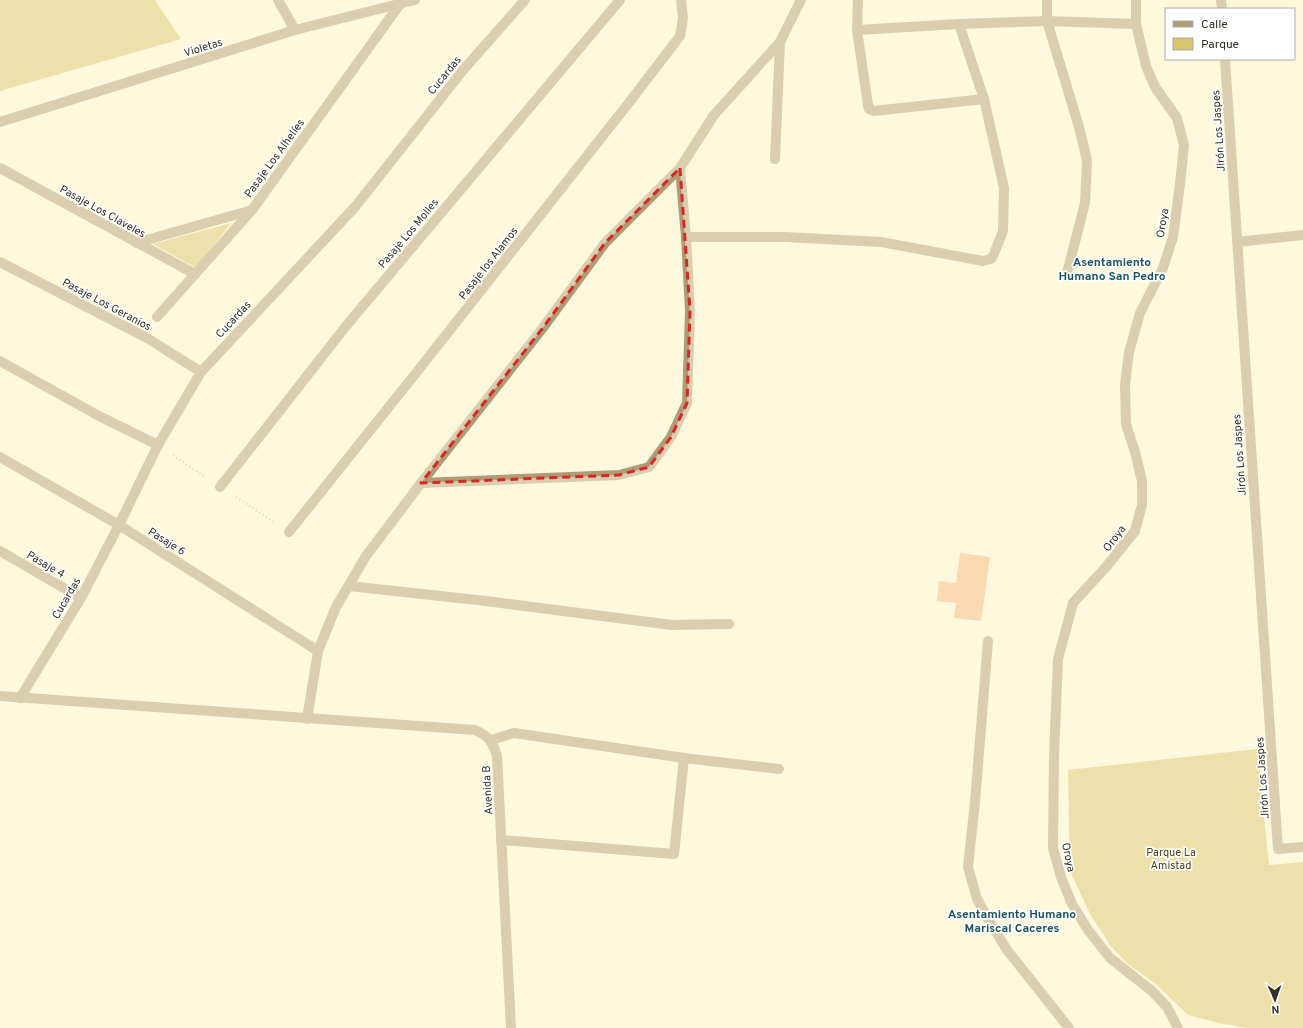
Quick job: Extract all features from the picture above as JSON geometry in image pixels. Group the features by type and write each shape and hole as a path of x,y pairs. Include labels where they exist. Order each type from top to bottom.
{"street":[{"path":"278,0 296,30"},
{"name":"Violetas","path":"0,122 296,30 415,0"},
{"name":"Cucardas","path":"20,698 81,598 158,445 201,372 355,207 464,69 525,0"},
{"name":"Pasaje Los Molles","path":"220,487 346,326 620,0"},
{"name":"Pasaje los Alamos","path":"289,532 416,373 680,36 683,18 681,0"},
{"path":"307,718 318,651 336,607 366,556 421,483 542,329 606,243 680,168 714,115 780,42 801,0"},
{"path":"858,0 857,30 869,109 874,111 984,99"},
{"path":"1047,0 1048,21 1079,127 1087,160 1085,203 1066,277"},
{"name":"Oroya","path":"1136,0 1136,24 1146,66 1155,87 1177,118 1184,145 1173,237 1162,268 1140,313 1129,352 1124,385 1126,424 1135,452 1142,482 1142,505 1135,531 1106,567 1072,603 1058,659 1054,741 1053,848 1066,891 1088,930 1110,958 1152,991 1167,1007 1178,1028"},
{"name":"Pasaje Los Alhelíes","path":"157,317 252,210 400,4"},
{"path":"857,30 1048,21 1136,24"},
{"path":"686,237 785,237 881,242 983,261 991,259 1003,231 1004,188 984,99 959,24"},
{"path":"776,159 780,42"},
{"name":"Jirón Los Jaspes","path":"1225,60 1278,848 1303,847"},
{"name":"Pasaje Los Claveles","path":"0,168 195,274"},
{"path":"421,483 619,475 649,467 671,437 687,403 690,311 680,168"},
{"path":"136,243 252,210"},
{"path":"1237,242 1303,235"},
{"name":"Pasaje Los Geranios","path":"0,262 147,338 201,372"},
{"path":"0,361 99,416 158,445"},
{"name":"Pasaje 6","path":"0,456 119,525 318,651"},
{"name":"Pasaje 4","path":"0,551 81,598"},
{"path":"349,586 486,601 672,625 729,624"},
{"path":"988,641 975,802 968,867 977,899 1007,950 1069,1028"},
{"path":"0,696 475,730 484,734 491,740 514,733 684,758 779,769"},
{"name":"Avenida B","path":"491,740 497,756 511,1028"},
{"path":"501,840 674,854 684,758"}],"highlighted area":[{"path":"680,168 690,311 687,403 671,437 649,467 619,475 421,483 542,329 605,243"}],"green space":[{"path":"0,0 155,0 181,39 0,91"},
{"path":"231,223 196,268 153,244"},
{"name":"Parque La Amistad","path":"1257,749 1269,865 1303,862 1303,1028 1247,1028 1218,1023 1188,1015 1156,984 1129,965 1110,945 1090,914 1070,871 1068,770"}],"building":[{"path":"960,553 990,557 981,621 954,618 956,603 937,601 939,581 956,583"}],"district":[{"name":"Asentamiento Humano San Pedro","path":"1112,269"},
{"name":"Asentamiento Humano Mariscal Caceres","path":"1012,921"}]}
